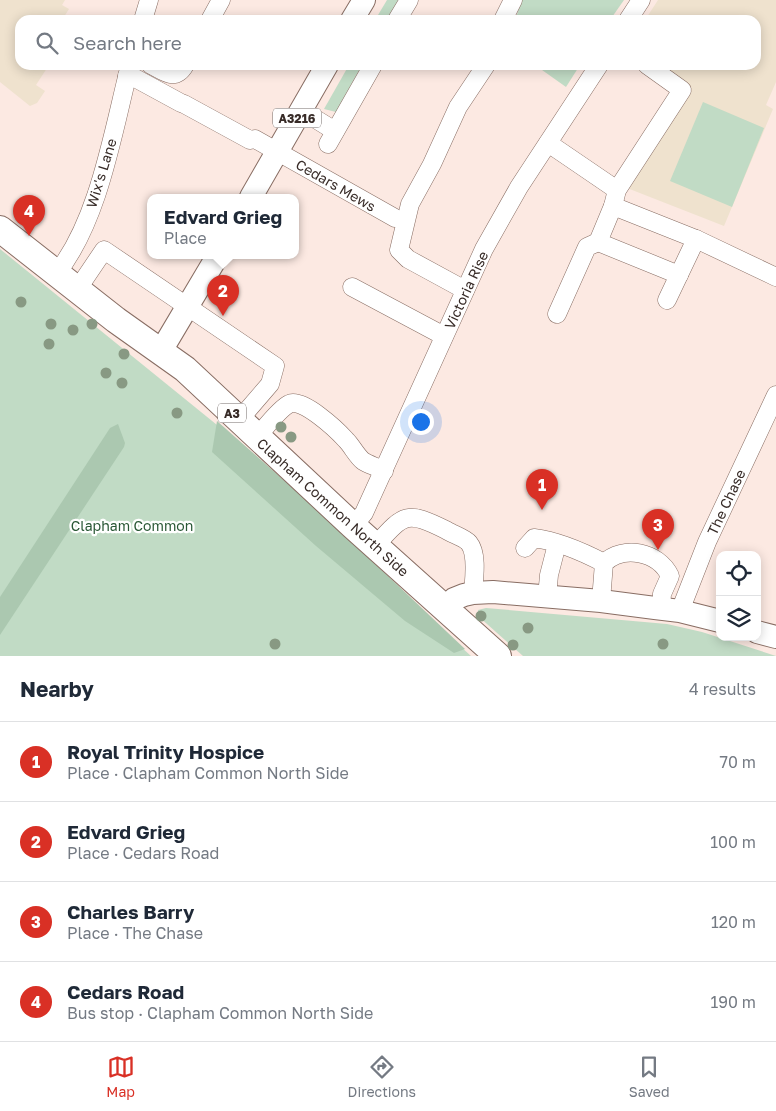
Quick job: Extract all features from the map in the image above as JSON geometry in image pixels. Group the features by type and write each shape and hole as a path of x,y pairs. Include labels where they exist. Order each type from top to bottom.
{"highway":[{"name":"Clapham Common North Side","path":"0,229 77,290 193,376 353,526 445,608"},
{"name":"A3","path":"445,608 498,656"}],"main road":[{"path":"355,15 364,0"},
{"name":"A3216","path":"253,194 324,70"},
{"path":"161,351 216,259"},
{"path":"445,608 454,600 473,593 503,592 601,601 670,610 716,620"},
{"path":"761,633 776,637"}],"street":[{"path":"144,15 149,0"},
{"path":"213,15 221,0"},
{"path":"400,15 408,0"},
{"path":"506,15 513,0"},
{"path":"631,15 640,0"},
{"path":"160,70 176,75 182,70"},
{"path":"301,110 332,137 370,70"},
{"path":"464,290 408,259 399,250 410,204 432,164 458,107 483,70"},
{"name":"Victoria Rise","path":"353,526 364,513 484,249 519,187 596,70"},
{"path":"557,314 587,247 598,242 615,198 682,90 654,70"},
{"name":"Cedars Mews","path":"128,71 135,78 250,140 255,139 278,151 395,218"},
{"name":"Wix's Lane","path":"56,274 73,250 85,224 104,165 128,71"},
{"path":"548,143 615,198 776,277"},
{"path":"667,300 696,239"},
{"path":"598,242 678,275"},
{"path":"77,290 104,250 275,366 270,384 248,429"},
{"path":"352,288 444,336"},
{"name":"The Chase","path":"670,610 708,542 776,394"},
{"path":"248,429 296,402 313,410 363,460 384,470"},
{"path":"375,546 397,523 406,518 414,517 424,520 469,542 475,566 473,593"},
{"path":"525,548 534,538 557,544 604,563"},
{"path":"547,597 549,575 557,544"},
{"path":"601,601 604,563 611,556 638,552 660,563 670,576 662,594 670,610"}],"shaded area":[{"path":"0,0 65,0 62,5 69,9 65,15 15,15 15,70 46,70 36,85 45,91 37,103 30,106 0,82"},
{"path":"658,0 776,0 776,82 766,105 773,109 724,226 627,188 682,98 659,70 761,70 761,15 648,15"}],"green space":[{"path":"387,0 399,0 391,15 378,15"},
{"path":"522,0 624,0 614,15 517,15"},
{"path":"346,70 359,70 336,112 324,109"},
{"path":"542,70 577,70 566,87"},
{"path":"703,102 764,128 732,207 670,181"},
{"name":"Clapham Common","path":"0,249 222,429 471,656 0,656"},
{"path":"217,421 330,521 465,649 454,653 405,621 316,546 212,452"},
{"path":"118,424 125,443 124,447 0,635 0,597 110,428"},
{"path":"486,608 667,624 716,637 716,641 730,641 776,656 523,656 478,616 478,610"}],"place":[{"name":"Cedars Road","path":"29,236"},
{"name":"Edvard Grieg","path":"223,316"},
{"name":"Royal Trinity Hospice","path":"542,510"},
{"name":"Charles Barry","path":"658,550"}]}
